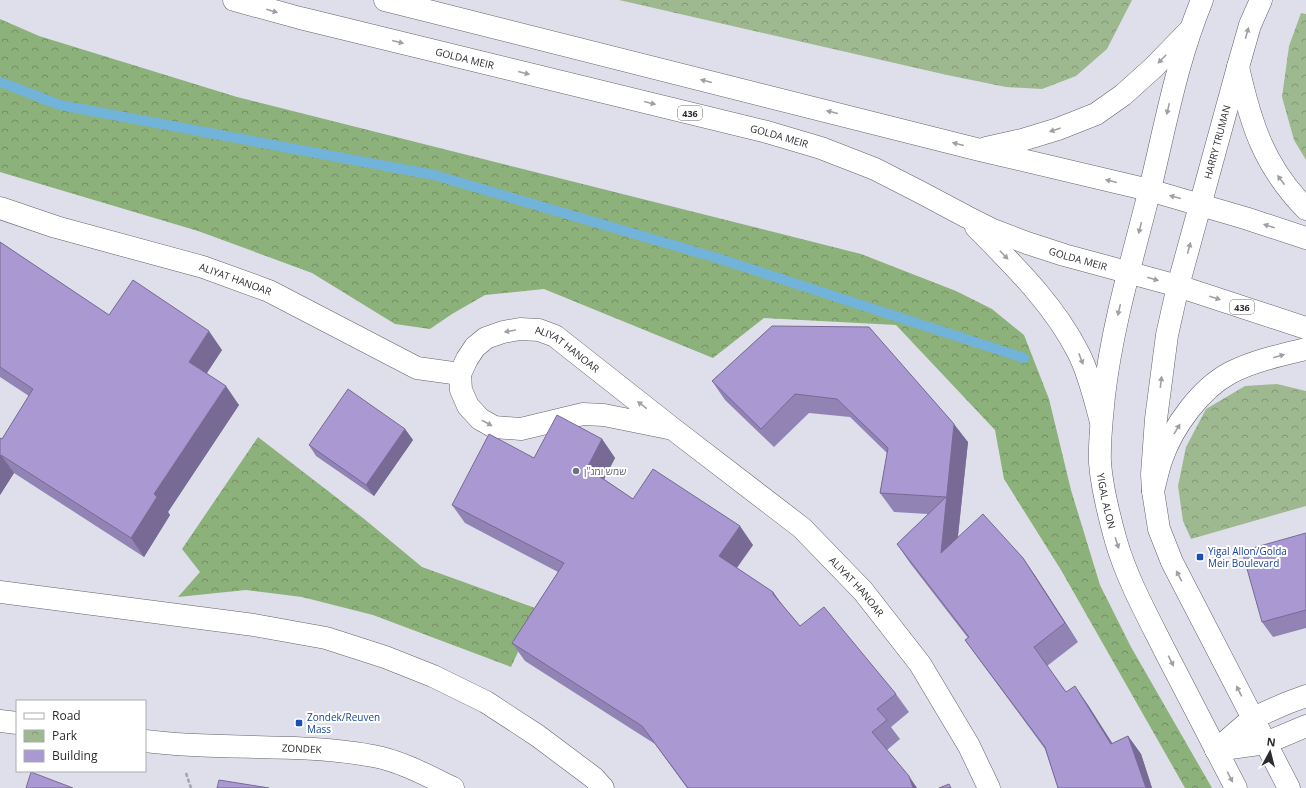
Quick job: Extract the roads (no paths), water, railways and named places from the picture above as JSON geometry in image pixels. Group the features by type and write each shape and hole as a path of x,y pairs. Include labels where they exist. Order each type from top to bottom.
{"street":[{"name":"GOLDA MEIR","path":"234,0 300,18 780,136 821,148 875,169 993,230 1027,243 1064,255 1178,286 1306,328"},
{"path":"385,0 980,150 1149,190 1201,204 1306,238"},
{"path":"1149,190 1174,81 1189,31 1202,0"},
{"name":"HARRY TRUMAN","path":"1178,286 1250,25 1261,0"},
{"path":"980,150 1022,140 1058,129 1096,114 1122,95 1154,67 1189,31"},
{"path":"1238,67 1245,99 1254,127 1264,150 1279,177 1306,209"},
{"name":"YIGAL ALON","path":"1149,190 1108,361 1101,422 1100,462 1106,500 1116,542 1131,581 1236,788"},
{"name":"ALIYAT HANOAR","path":"0,208 56,226 203,267 262,288 417,368 460,374"},
{"path":"967,217 1031,283 1060,320 1079,353 1092,389 1101,422"},
{"path":"1178,286 1167,335 1156,419 1152,474 1159,529 1172,562 1289,788"},
{"name":"ALIYAT HANOAR","path":"673,429 604,415 583,414 521,429 494,427 480,419 468,406 461,390 460,374 475,347 486,338 503,332 520,329 539,330 555,336 802,528 863,592 920,664 969,746 989,788"},
{"path":"1153,491 1162,458 1177,428 1196,401 1219,380 1231,373 1253,364 1306,349"},
{"path":"0,592 254,625 326,638 370,652 433,676 486,702 538,736 594,778 603,788"},
{"path":"1216,750 1253,718 1306,696"},
{"path":"0,721 16,723"},
{"path":"1216,750 1266,742 1306,726"},
{"name":"ZONDEK","path":"146,740 176,745 322,749 375,756 414,769 453,788"}],"waterway":[{"path":"0,82 60,105 434,175 717,258 1024,358"}],"place":[{"name":"שמש ומג\"ן","path":"576,471"},
{"name":"Yigal Allon/Golda Meir Boulevard","path":"1200,557"},
{"name":"Zondek/Reuven Mass","path":"299,723"}]}
